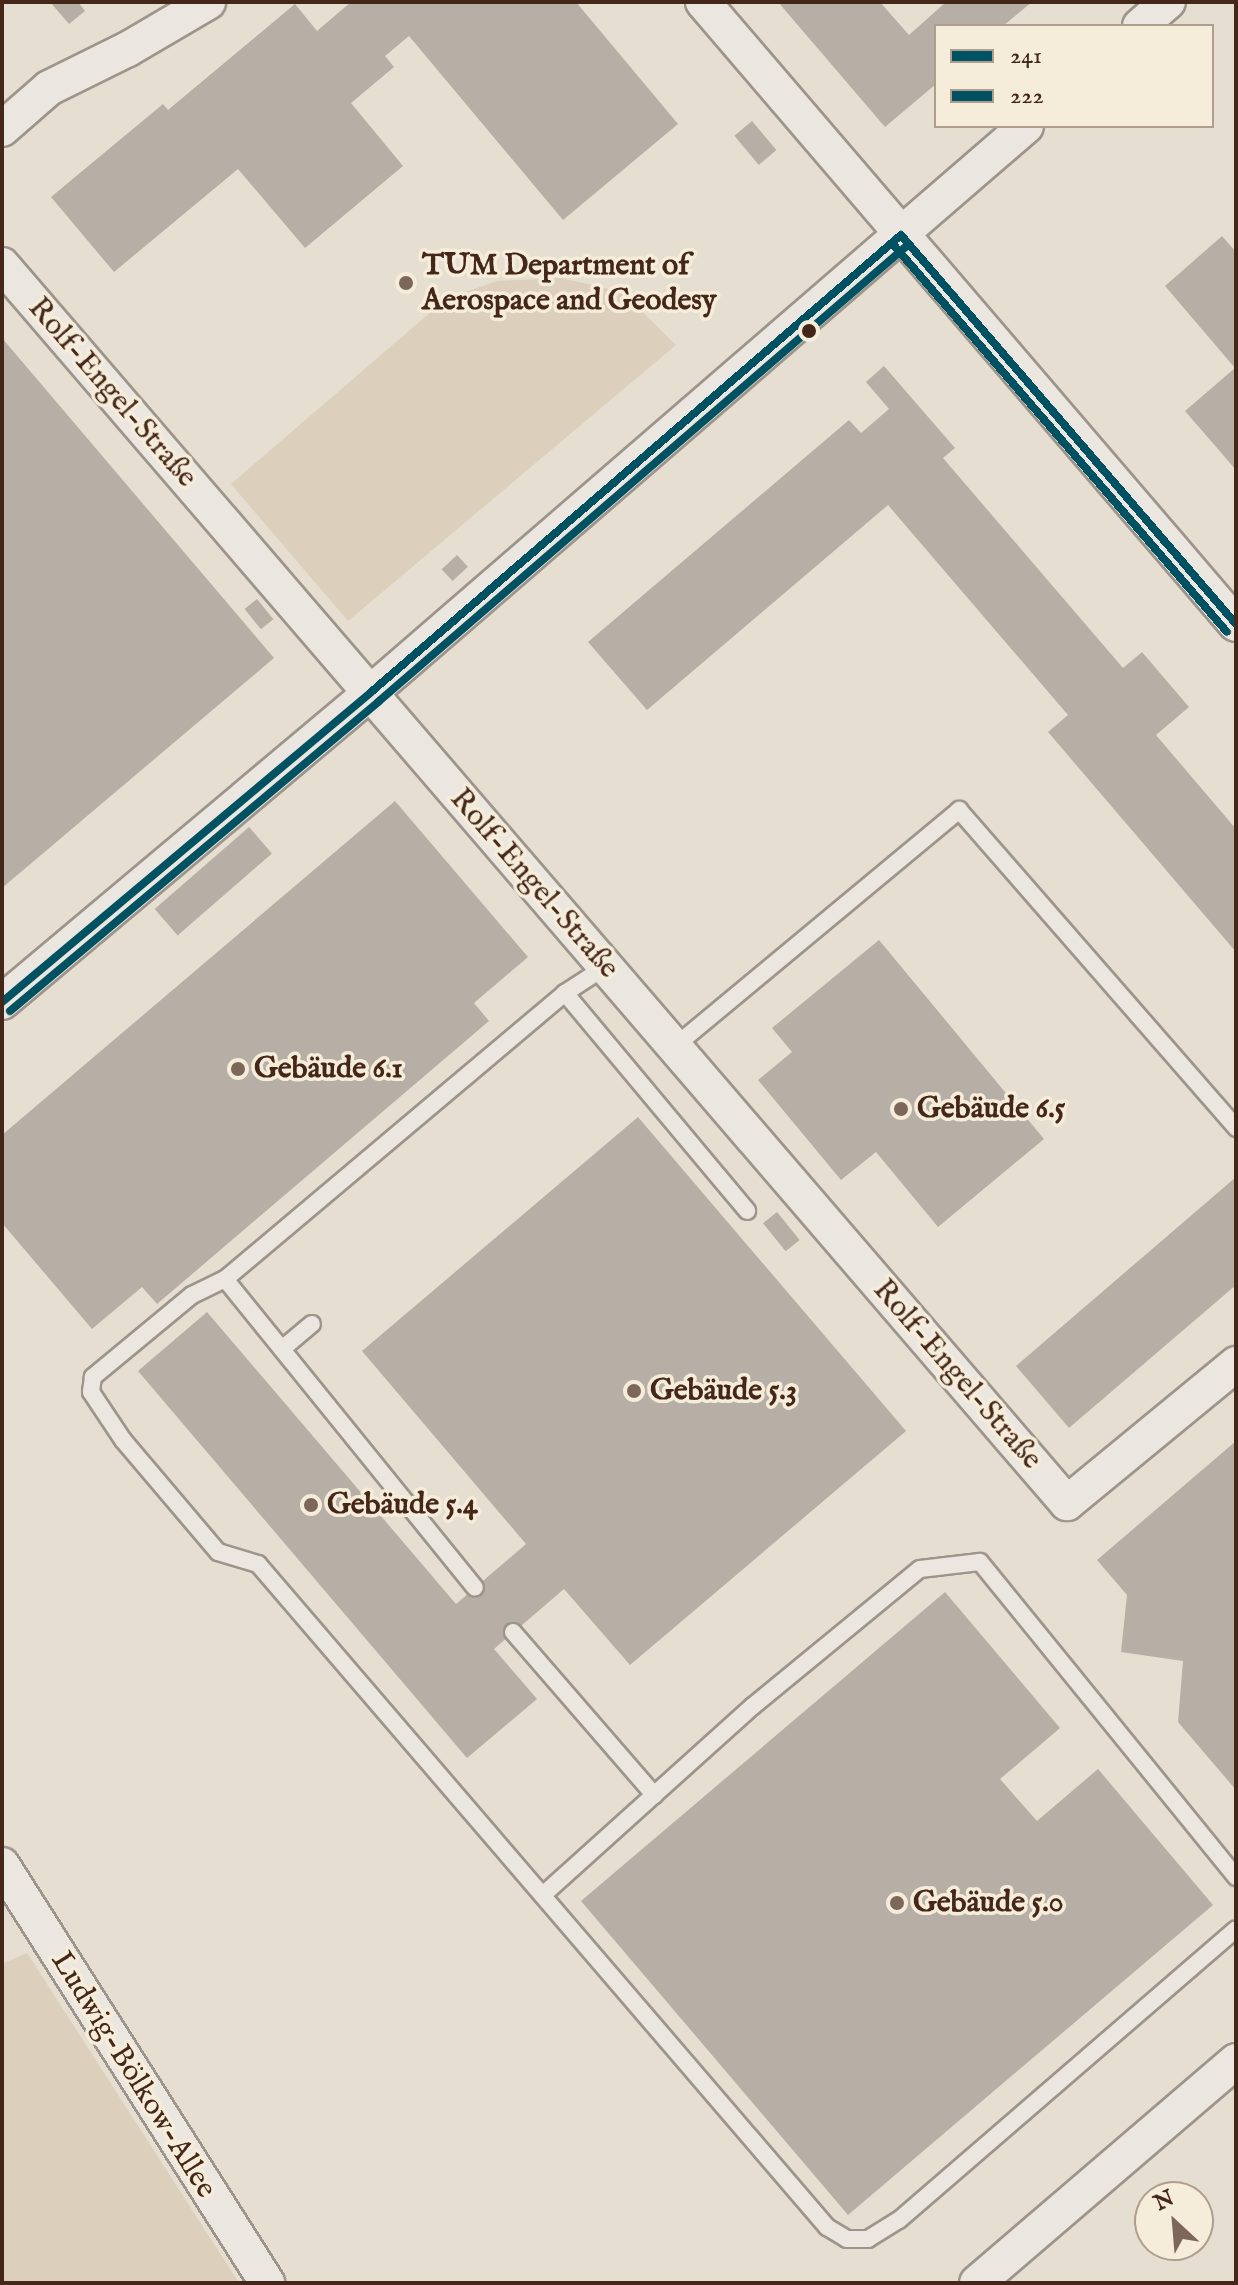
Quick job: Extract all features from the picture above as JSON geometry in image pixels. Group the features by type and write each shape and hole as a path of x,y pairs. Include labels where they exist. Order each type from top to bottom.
{"street":[{"path":"2,129 49,88 128,49 208,2"},
{"path":"703,2 1236,624"},
{"path":"1142,24 1168,2"},
{"path":"2,1002 370,693 1024,128"},
{"name":"Rolf-Engel-Straße","path":"2,265 1067,1503 1236,1364"},
{"name":"Ludwig-Bölkow-Allee","path":"2,1865 187,2163 267,2283"},
{"path":"977,2283 1236,2061"}],"lane":[{"path":"674,1047 959,810 1236,1128"},
{"path":"605,967 565,993 225,1279 192,1295 93,1377 91,1392 123,1440 218,1552 258,1564 827,2227 847,2239 868,2239 899,2220 1236,1929"},
{"path":"565,993 747,1211"},
{"path":"225,1279 475,1588"},
{"path":"282,1349 312,1324"},
{"path":"544,1894 753,1706 920,1569 980,1562 1236,1877"},
{"path":"513,1632 654,1795"}],"shaded area":[{"path":"561,278 622,292 676,345 348,621 231,484 446,299 497,281"},
{"path":"27,1953 239,2283 2,2283 2,1964"}],"building":[{"path":"50,2 78,2 85,11 69,24"},
{"path":"351,2 576,2 678,124 563,220 409,36 385,56 394,67 351,103 403,166 305,248 238,169 114,272 51,197 163,104 168,110 295,4 317,31"},
{"path":"778,2 880,2 909,35 946,2 1032,2 1005,24 934,24 934,86 885,127"},
{"path":"752,121 776,150 759,165 734,136"},
{"path":"1222,236 1236,252 1236,470 1185,411 1235,368 1165,286"},
{"path":"2,338 274,658 2,888"},
{"path":"884,366 955,448 943,458 1123,668 1142,652 1189,707 1156,735 1236,829 1236,952 1048,732 1068,715 888,505 647,710 588,642 849,420 861,433 889,409 866,382"},
{"path":"457,555 468,567 453,581 442,569"},
{"path":"257,599 273,619 261,629 245,609"},
{"name":"Gebäude 6.1","path":"395,801 528,957 474,1003 489,1021 157,1304 142,1287 92,1329 2,1223 2,1135"},
{"path":"249,827 272,853 178,935 155,909"},
{"name":"Gebäude 6.5","path":"879,940 1044,1139 938,1227 876,1152 841,1180 758,1080 792,1052 772,1028"},
{"name":"Gebäude 5.3","path":"638,1117 906,1431 630,1665 564,1589 494,1649 537,1699 467,1758 138,1371 207,1312 456,1604 526,1544 362,1351"},
{"path":"1236,1177 1236,1285 1069,1428 1016,1366"},
{"path":"777,1212 800,1240 786,1251 763,1223"},
{"path":"1236,1441 1236,1790 1178,1722 1183,1661 1121,1652 1127,1595 1097,1560"},
{"name":"Gebäude 5.0","path":"945,1592 1060,1728 1000,1779 1037,1821 1098,1769 1213,1905 848,2215 581,1901"}],"transit line":[{"name":"241","path":"901,235 1236,624"},
{"name":"241","path":"2,1002 370,693 901,235"},
{"name":"222","path":"892,243 1227,632"},
{"name":"222","path":"10,1011 378,702 909,244"}],"place":[{"name":"TUM Department of Aerospace and Geodesy","path":"406,283"},
{"name":"Gebäude 6.1","path":"238,1069"},
{"name":"Gebäude 6.5","path":"901,1109"},
{"name":"Gebäude 5.3","path":"634,1391"},
{"name":"Gebäude 5.4","path":"311,1505"},
{"name":"Gebäude 5.0","path":"897,1903"}]}
